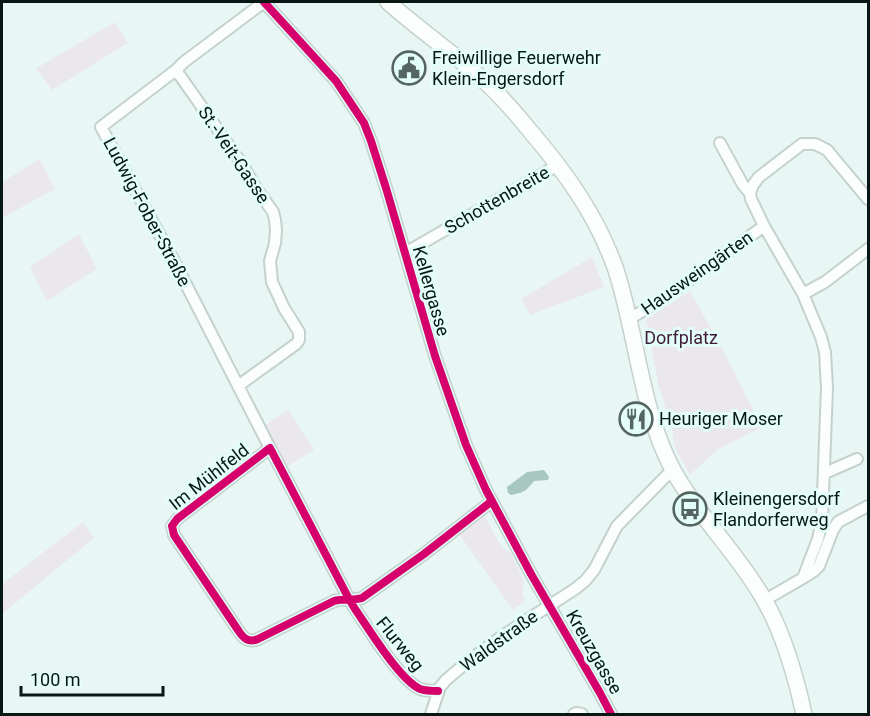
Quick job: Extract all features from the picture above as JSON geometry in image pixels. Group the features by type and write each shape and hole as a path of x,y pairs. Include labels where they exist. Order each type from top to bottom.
{"main road":[{"path":"388,2 486,82 511,108 574,186 596,223 615,268 630,319 650,409 660,440 673,469 696,505 747,572 765,600 784,646 804,714"}],"street":[{"name":"Ludwig-Fober-Straße","path":"264,2 101,127 175,263 270,448"},
{"name":"Kellergasse","path":"264,2 336,81 364,123 386,188 435,356 466,445 492,501 549,605"},
{"name":"St.-Veit-Gasse","path":"176,70 273,212 276,230 270,261 272,282 299,332 299,340 296,344 238,386"},
{"name":"Hausweingärten","path":"720,143 743,185 750,193 764,226 803,294 823,344 826,384 822,520 820,532 803,578"},
{"path":"750,193 762,174 802,144 812,143 827,150 868,199"},
{"name":"Schottenbreite","path":"405,253 558,165"},
{"name":"Hausweingärten","path":"630,319 712,265 764,226"},
{"path":"803,294 825,282 868,249"},
{"name":"Im Mühlfeld","path":"349,599 270,448 177,519 172,526 174,535 241,635 251,641 334,601 358,599 372,591 492,501"},
{"path":"825,473 857,459"},
{"name":"Waldstraße","path":"435,713 438,691 446,680 471,658 575,589 589,576 617,526 673,469"},
{"path":"765,600 814,571 819,566 838,522 868,506"},
{"name":"Flurweg","path":"349,599 400,672 419,688 438,691"},
{"name":"Kreuzgasse","path":"549,605 611,714"},
{"path":"574,714 582,714"}],"green space":[{"path":"115,22 128,43 52,90 35,69"},
{"path":"40,159 55,189 2,218 2,182"},
{"path":"79,234 97,269 47,301 30,267"},
{"path":"592,257 604,287 530,315 521,299"},
{"name":"Dorfplatz","path":"690,291 762,427 717,450 690,475 674,442 673,431 659,387 646,319"},
{"path":"288,409 314,450 282,470 260,429"},
{"path":"482,510 499,543 512,555 524,580 522,593 525,601 513,610 456,530"},
{"path":"83,522 94,538 2,614 2,584"}],"shaded area":[{"path":"544,470 549,477 548,480 534,481 519,493 511,495 508,493 507,487 527,472"}],"cycle path":[{"path":"264,2 336,81 364,123 386,188 435,356 466,445 486,490 531,574 611,714"},
{"path":"438,691 422,690 412,684 394,665 376,640 355,609 349,599 270,448 177,519 172,526 174,535 240,633 246,639 251,640 258,639 334,601 348,600 352,599 362,598 424,554 492,501"}],"place":[{"name":"Freiwillige Feuerwehr Klein-Engersdorf","path":"409,68"},
{"name":"Heuriger Moser","path":"636,419"},
{"name":"Kleinengersdorf Flandorferweg","path":"690,509"}]}
